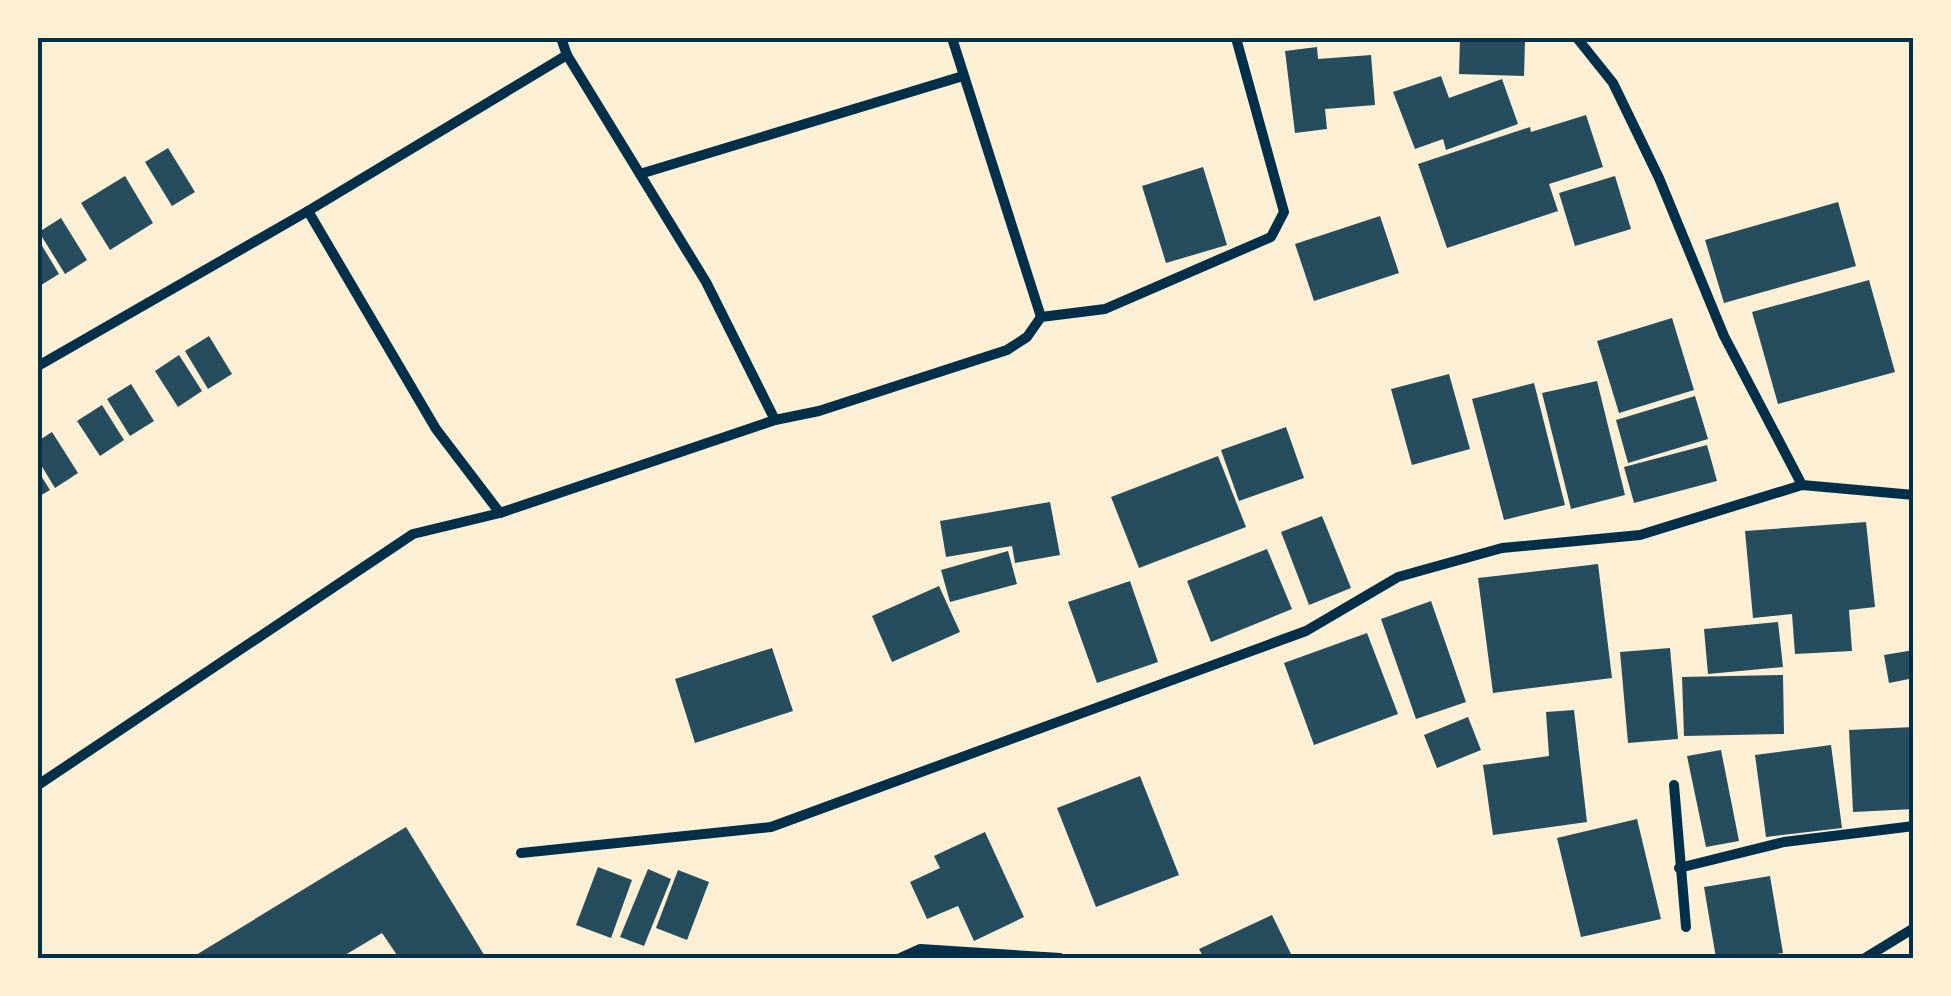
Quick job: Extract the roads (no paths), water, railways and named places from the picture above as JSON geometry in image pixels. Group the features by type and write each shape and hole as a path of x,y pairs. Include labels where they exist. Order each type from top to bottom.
{"street":[{"path":"561,38 567,55 706,282 775,420"},
{"path":"952,38 1041,317"},
{"path":"38,785 413,534 500,512 775,420 819,411 1007,350 1027,337 1041,317 1104,309 1271,237 1284,212 1236,38"},
{"path":"1577,38 1613,83 1659,178 1724,336 1802,486"},
{"path":"38,366 308,211 567,55"},
{"path":"640,174 963,76"},
{"path":"308,211 436,430 500,512"},
{"path":"521,853 771,826 1306,631 1398,577 1502,548 1640,534 1802,486 1914,495"},
{"path":"1674,786 1686,927"},
{"path":"1680,868 1784,842 1914,826"},
{"path":"1864,958 1914,928"},
{"path":"900,958 920,949 1060,958"}]}
